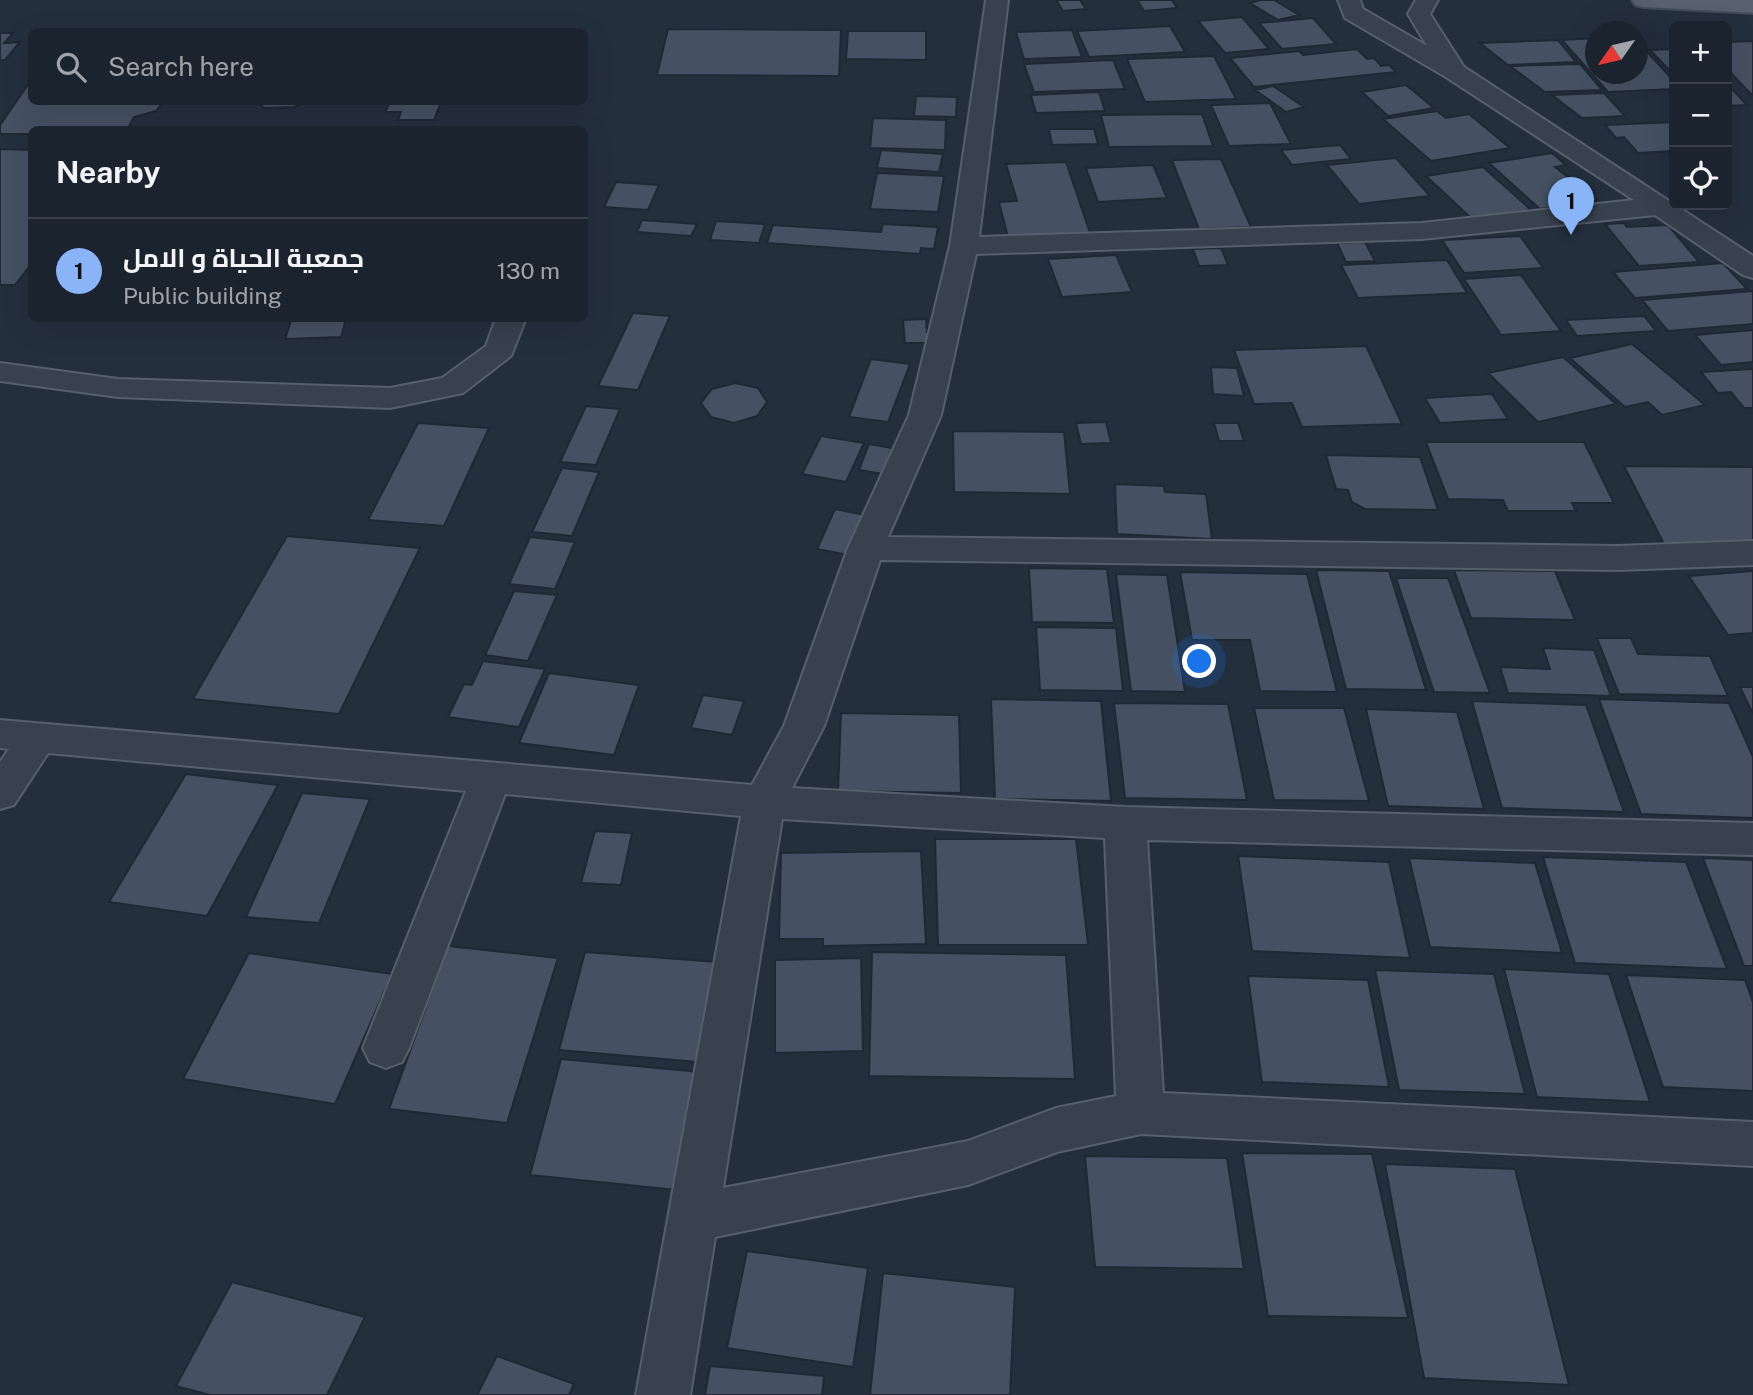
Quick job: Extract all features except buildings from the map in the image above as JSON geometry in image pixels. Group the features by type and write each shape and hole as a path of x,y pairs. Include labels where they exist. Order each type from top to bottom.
{"main road":[{"path":"1643,0 1753,6"}],"street":[{"path":"663,1395 764,802 804,726 866,548 925,415 964,246 997,0"},
{"path":"1349,0 1353,13 1455,72 1753,270"},
{"path":"1427,0 1419,15 1455,72"},
{"path":"964,246 1422,231 1658,206"},
{"path":"0,372 118,388 390,398 452,386 499,350 510,322"},
{"path":"866,548 1618,558 1753,553"},
{"path":"0,794 19,735 764,802 1125,823 1753,839"},
{"path":"386,1048 491,778"},
{"path":"1125,823 1141,1113"},
{"path":"692,1218 968,1163 1056,1130 1141,1113 1753,1144"}],"place":[{"name":"جمعية الحياة و الامل","path":"1571,235"}]}
